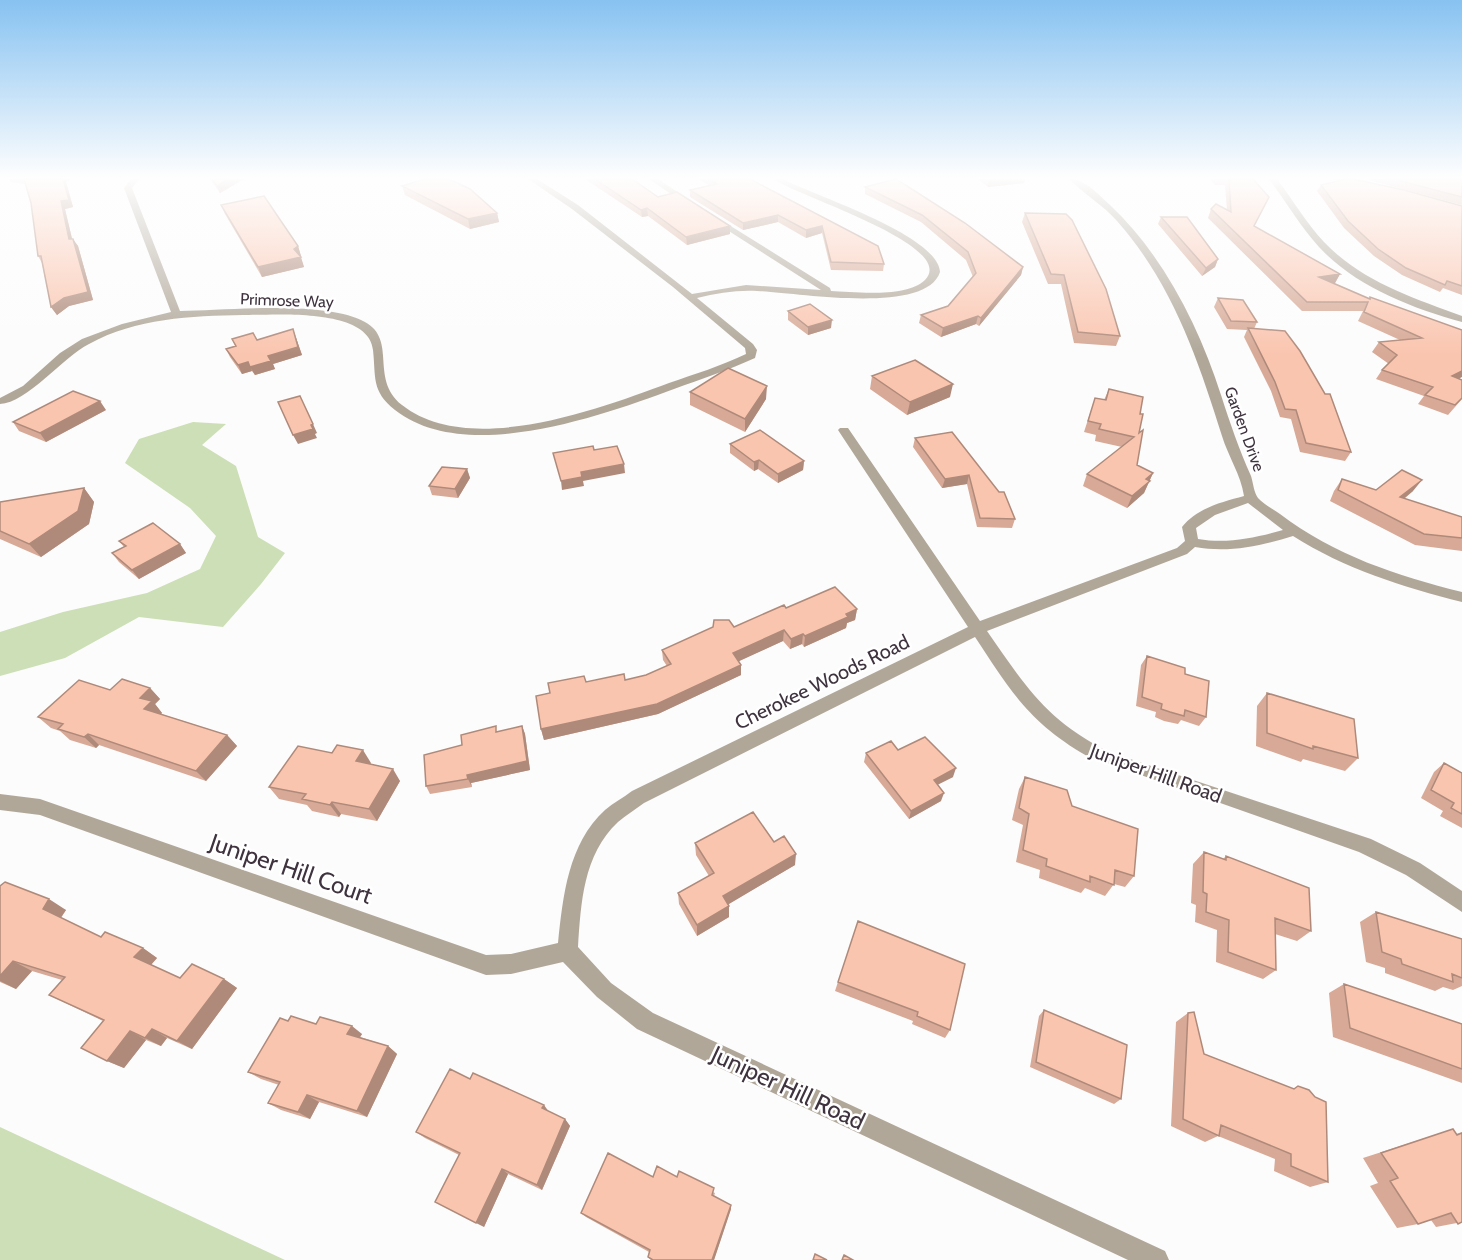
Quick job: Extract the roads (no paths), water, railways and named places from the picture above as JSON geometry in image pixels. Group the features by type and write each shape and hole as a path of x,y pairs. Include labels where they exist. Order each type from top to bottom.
{"street":[{"path":"147,238 176,314"},
{"path":"615,238 691,297 714,291 753,288 874,296 908,294 927,285 934,278 936,270 927,254 904,238"},
{"path":"745,238 829,292"},
{"name":"Garden Drive","path":"1136,238 1146,251 1191,332 1251,498 1292,532 1376,572 1427,589 1462,597"},
{"path":"1316,238 1337,260 1375,284 1462,319"},
{"name":"Primrose Way","path":"2,401 27,388 64,355 86,341 118,328 176,314 321,314 358,322 368,330 376,340 378,347 379,378 383,391 392,402 408,414 425,422 468,432 504,432 551,424 734,364 753,353 748,346 691,297"},
{"name":"Juniper Hill Road","path":"844,430 1023,696 1038,713 1067,737 1114,761 1364,845 1413,869 1462,902"},
{"path":"1251,498 1209,510 1198,518 1189,527 1192,542 1214,547 1254,543 1292,532"},
{"name":"Cherokee Woods Road","path":"567,951 575,877 588,847 609,819 638,797 977,628 1182,551 1192,542"},
{"name":"Juniper Hill Court","path":"0,802 40,807 486,965 511,964 567,951"},
{"name":"Juniper Hill Road","path":"567,951 604,990 645,1021 1156,1260"}]}
